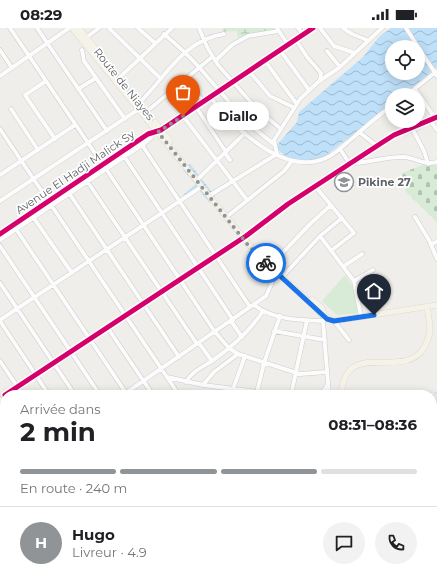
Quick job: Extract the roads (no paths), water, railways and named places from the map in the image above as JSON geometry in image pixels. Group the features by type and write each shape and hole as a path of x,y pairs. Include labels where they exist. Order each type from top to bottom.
{"main road":[{"name":"Route de Niayes","path":"71,28 200,178 244,237 298,289 324,319 334,321"},
{"name":"Route de Niayes","path":"79,28 119,78 139,106 146,112 201,186 276,272 298,289"},
{"path":"334,321 437,305"},
{"path":"342,390 346,376 353,368 361,363 372,361 404,362 419,354 425,346 429,334 427,306"}],"street":[{"path":"10,28 102,165"},
{"path":"37,28 107,131"},
{"path":"0,76 71,28"},
{"path":"87,37 99,28"},
{"path":"109,28 161,79"},
{"path":"138,28 155,43"},
{"path":"119,78 172,28"},
{"path":"199,28 214,59 256,108 281,129"},
{"path":"298,28 304,34"},
{"name":"Avenue El Hadji Malick Sy","path":"0,240 102,165 148,134 160,131 313,28"},
{"path":"320,28 334,46 355,53"},
{"path":"343,28 352,34 367,40"},
{"path":"277,154 274,144 276,136 295,105 320,80 340,67 367,40 382,28"},
{"path":"406,28 414,40"},
{"path":"146,112 199,67 214,59 232,45 248,36 278,30 288,45"},
{"path":"164,34 185,52 245,120 274,144"},
{"path":"0,201 125,119 139,106 185,52 203,39 224,34"},
{"path":"296,40 307,57 321,73 320,80"},
{"path":"0,50 12,68"},
{"path":"82,50 84,61 125,119"},
{"path":"280,50 309,90"},
{"path":"327,51 340,67"},
{"path":"416,88 436,73 425,57"},
{"path":"265,60 295,105"},
{"path":"249,71 270,96 295,105"},
{"path":"78,89 96,78"},
{"path":"185,80 203,101"},
{"path":"46,81 26,95 55,138"},
{"path":"210,97 226,115 260,145 292,160 313,163 340,149 385,112"},
{"path":"425,103 436,118 425,122"},
{"path":"196,107 230,160"},
{"path":"11,109 38,150"},
{"path":"183,116 247,200"},
{"path":"430,120 437,130"},
{"path":"0,174 75,125"},
{"path":"13,390 216,256 316,186 394,135 412,128 424,151 428,164"},
{"path":"0,129 175,390"},
{"path":"359,132 377,146"},
{"path":"200,178 245,133"},
{"name":"Avenue El Hadji Malick Sy","path":"0,234 88,181 142,145 151,138 152,134"},
{"path":"0,139 5,136"},
{"path":"142,145 216,256 252,306 293,320 324,319 328,390"},
{"path":"340,149 351,163"},
{"path":"212,194 232,180 277,154"},
{"path":"124,156 198,267 242,337"},
{"path":"351,163 400,157 413,158 428,164 437,162"},
{"path":"229,215 284,170 292,160"},
{"path":"106,169 215,332 229,348 238,354 294,372 327,372"},
{"path":"88,181 162,292 198,344 212,361"},
{"path":"46,390 0,321 180,202 201,186"},
{"path":"316,186 354,234 332,250"},
{"path":"69,193 178,357"},
{"path":"272,264 310,224 331,205"},
{"path":"33,217 72,273"},
{"path":"415,217 431,244 437,259"},
{"path":"284,275 320,236 342,218"},
{"path":"16,229 90,339 122,390"},
{"path":"320,236 344,266 354,282 358,294 361,317"},
{"path":"431,244 437,242"},
{"path":"0,246 97,390"},
{"path":"344,266 362,254"},
{"path":"354,282 373,270"},
{"path":"130,390 268,295 276,272"},
{"path":"0,283 72,390"},
{"path":"358,294 383,291"},
{"path":"186,382 196,371 212,361 242,337 263,311"},
{"path":"257,390 264,363 280,316"},
{"path":"292,390 294,372 307,320"},
{"path":"334,321 349,340"},
{"path":"107,327 149,390"},
{"path":"274,331 325,340"},
{"path":"203,385 214,372 238,354"},
{"path":"233,389 245,356"},
{"path":"0,361 20,390"},
{"path":"166,377 203,385 241,390"},
{"path":"324,390 328,385"}],"water":[{"path":"391,28 437,28 437,67 425,77 425,40 385,40 385,80 421,80 412,88 385,88 385,109 324,157 311,160 297,160 280,151 276,146 297,122 299,112 363,57 379,37"},
{"path":"91,41 158,125 153,130 86,46"},
{"path":"190,164 215,196 209,202 199,190 186,198 183,195 196,184 183,170"}],"place":[{"name":"Diallo","path":"183,116"},
{"name":"Pikine 27","path":"344,182"}]}
